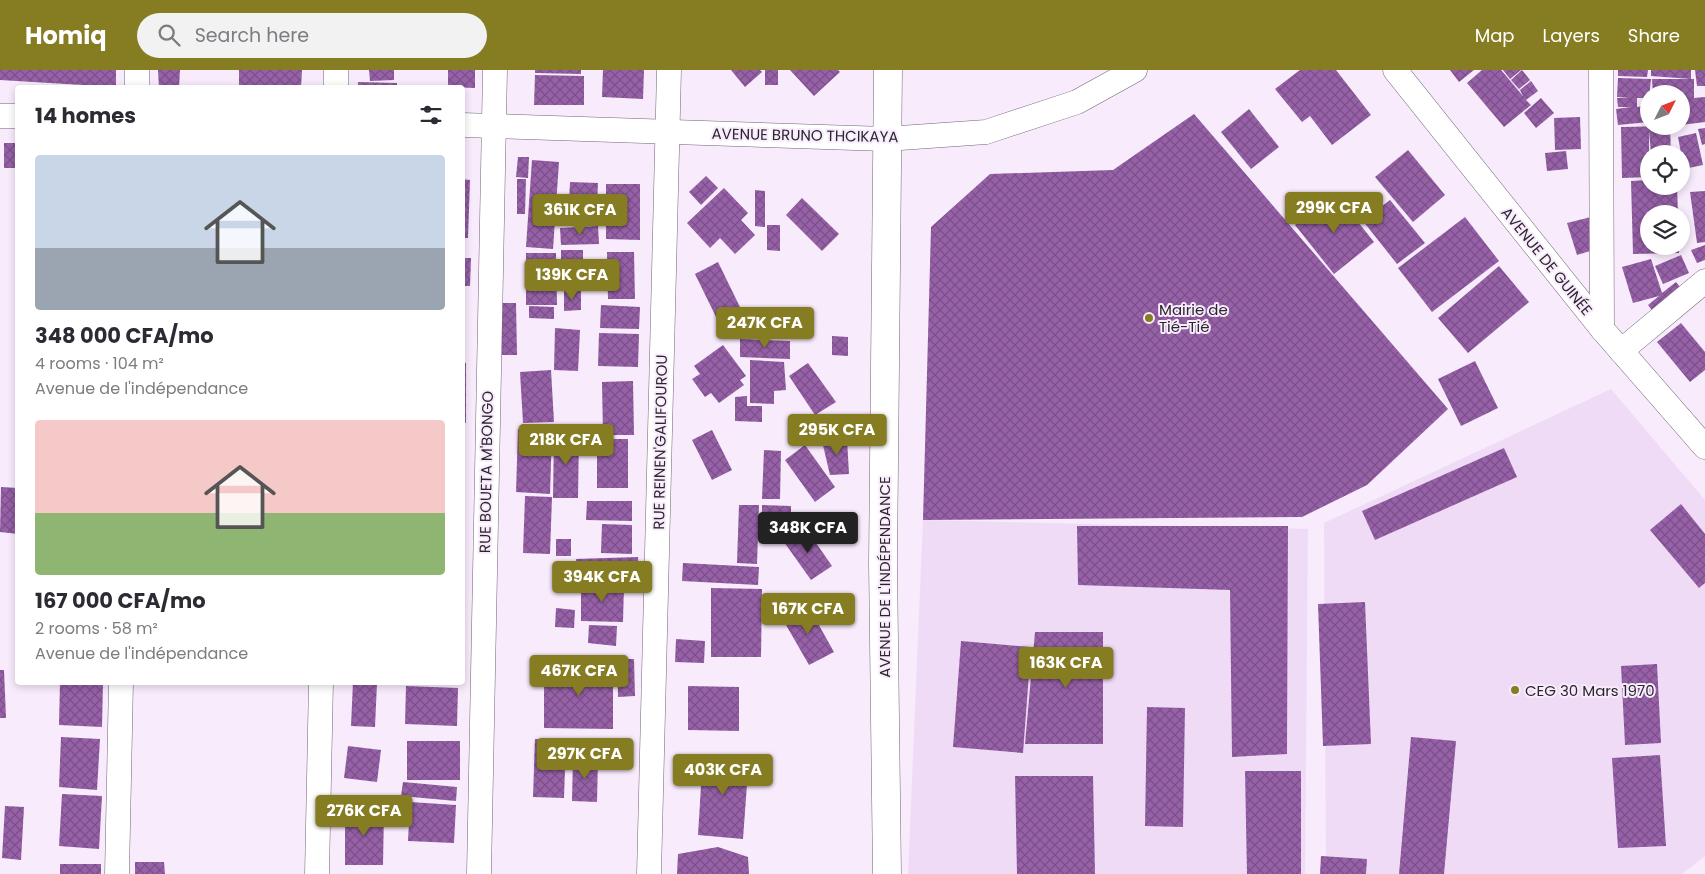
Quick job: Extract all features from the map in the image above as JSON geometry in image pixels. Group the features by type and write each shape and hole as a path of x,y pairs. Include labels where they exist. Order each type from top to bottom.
{"street":[{"path":"137,70 137,85"},
{"path":"336,70 336,85"},
{"name":"RUE BOUETA M'BONGO","path":"479,874 495,70"},
{"name":"RUE REINEN'GALIFOUROU","path":"649,874 669,70"},
{"name":"AVENUE DE L'INDÉPENDANCE","path":"887,874 883,573 888,70"},
{"name":"AVENUE BRUNO THCIKAYA","path":"465,125 886,139 986,132 1078,102 1135,70"},
{"name":"AVENUE DE GUINÉE","path":"1395,70 1602,329 1705,447"},
{"path":"1601,70 1602,329"},
{"path":"0,116 15,116"},
{"path":"1621,352 1705,281"},
{"path":"117,874 121,685"},
{"path":"317,874 321,685"}],"shaded area":[{"name":"CEG 30 Mars 1970","path":"1611,389 1705,500 1705,856 1682,874 1326,874 1324,523"},
{"path":"923,520 1308,529 1305,874 908,874"}],"building":[{"path":"0,70 116,70 116,85 0,80"},
{"path":"158,70 180,70 179,85 159,85"},
{"path":"239,70 302,70 301,85 239,85"},
{"path":"369,70 394,70 394,80 370,81"},
{"path":"448,70 475,70 475,88 465,88 465,85 448,85"},
{"path":"535,70 581,70 581,74 535,73"},
{"path":"603,70 644,70 643,99 602,97"},
{"path":"731,70 760,70 762,72 745,87"},
{"path":"765,70 778,70 778,85 765,85"},
{"path":"790,70 838,70 840,72 814,96"},
{"path":"1300,70 1336,70 1371,115 1332,145 1310,116 1302,122 1275,89"},
{"path":"1450,70 1474,70 1459,82"},
{"path":"1482,70 1501,70 1523,96 1520,90 1531,81 1538,91 1526,100 1531,105 1504,127 1467,83"},
{"path":"1503,70 1521,70 1510,79"},
{"path":"1522,70 1530,80 1519,89 1511,80"},
{"path":"1618,70 1648,70 1647,77 1618,76"},
{"path":"1651,70 1691,70 1691,79 1651,76"},
{"path":"1695,70 1705,70 1705,86 1697,86"},
{"path":"535,75 584,76 584,105 534,105"},
{"path":"1618,78 1651,79 1650,85 1640,85 1640,98 1637,98 1637,107 1640,106 1640,123 1618,125 1616,109 1631,107 1618,107 1617,98 1630,98 1617,97"},
{"path":"1652,79 1694,79 1694,98 1705,97 1705,122 1690,124 1690,85 1652,85"},
{"path":"358,82 397,83 397,85 358,85"},
{"path":"1541,98 1554,113 1536,128 1524,113"},
{"path":"1249,109 1279,147 1251,169 1221,132"},
{"name":"Mairie de Tié-Tié","path":"1194,114 1448,409 1367,485 1302,517 923,520 931,227 990,174 1113,170"},
{"path":"1580,117 1581,149 1555,150 1554,118"},
{"path":"1621,127 1640,127 1640,135 1649,135 1649,145 1640,145 1640,177 1622,178"},
{"path":"1705,128 1705,144 1702,145 1698,129"},
{"path":"1696,133 1703,165 1690,168 1690,145 1680,145 1678,137"},
{"path":"1649,135 1670,135 1671,145 1650,145"},
{"path":"4,143 15,143 15,168 4,168"},
{"path":"1408,150 1445,195 1413,222 1375,177"},
{"path":"1566,151 1568,169 1547,171 1545,153"},
{"path":"518,157 529,157 528,178 516,177"},
{"path":"532,160 559,162 553,249 526,247"},
{"path":"706,176 718,188 701,205 689,192"},
{"path":"465,179 470,180 468,238 465,238"},
{"path":"517,179 526,179 525,214 517,214"},
{"path":"1640,180 1640,195 1677,195 1678,205 1640,205 1640,254 1633,254 1631,181"},
{"path":"570,182 598,183 596,223 568,221"},
{"path":"606,184 640,184 640,240 606,239"},
{"path":"724,188 748,213 741,220 755,235 735,254 720,238 710,248 687,223"},
{"path":"755,190 765,191 765,227 755,226"},
{"path":"1705,191 1705,242 1697,243 1690,192"},
{"path":"1335,193 1374,242 1334,274 1295,225"},
{"path":"802,198 839,234 822,251 786,215"},
{"path":"1390,200 1425,243 1397,264 1363,221"},
{"path":"1465,217 1499,261 1432,312 1398,268"},
{"path":"1591,217 1600,248 1577,255 1567,223"},
{"path":"767,225 780,225 780,251 767,250"},
{"path":"598,226 599,244 561,245 560,228"},
{"path":"1705,245 1705,260 1697,263 1691,250"},
{"path":"561,250 583,250 583,290 561,290"},
{"path":"607,252 634,252 635,299 608,299"},
{"path":"526,253 556,253 557,305 526,305"},
{"path":"1681,255 1689,273 1663,284 1655,266"},
{"path":"465,258 471,258 470,286 465,286"},
{"path":"1651,259 1662,293 1676,282 1686,294 1657,317 1648,305 1659,296 1633,303 1622,267"},
{"path":"718,262 740,307 717,319 695,274"},
{"path":"1499,266 1529,302 1468,353 1438,318"},
{"path":"564,291 581,291 581,310 564,311"},
{"path":"501,303 516,303 517,355 502,355"},
{"path":"601,305 640,307 639,329 600,328"},
{"path":"529,306 554,307 554,319 529,318"},
{"path":"729,317 764,318 764,336 729,335"},
{"path":"1681,323 1705,352 1705,370 1690,382 1657,342"},
{"path":"555,328 580,330 578,371 554,370"},
{"path":"599,333 639,334 638,367 598,366"},
{"path":"832,336 848,337 848,356 832,355"},
{"path":"740,339 790,341 790,359 740,357"},
{"path":"723,345 746,376 740,380 744,385 719,403 711,393 705,397 692,379 700,374 694,366"},
{"path":"750,360 784,362 786,390 774,391 774,404 750,403"},
{"path":"1475,361 1498,408 1461,426 1438,379"},
{"path":"465,363 466,363 465,423"},
{"path":"808,363 836,402 815,415 789,376"},
{"path":"551,370 554,422 523,423 520,372"},
{"path":"633,381 634,435 603,435 602,382"},
{"path":"747,396 747,406 762,406 762,422 735,421 735,397"},
{"path":"518,429 552,430 550,494 516,492"},
{"path":"712,430 732,470 712,480 692,440"},
{"path":"554,434 579,435 578,498 553,498"},
{"path":"597,439 628,439 628,488 597,488"},
{"path":"847,439 849,474 830,475 822,441"},
{"path":"805,445 835,487 815,502 785,460"},
{"path":"1504,448 1517,477 1375,540 1362,511"},
{"path":"764,450 781,451 780,499 762,499"},
{"path":"1,487 15,488 15,534 0,532"},
{"path":"525,496 552,497 550,554 523,553"},
{"path":"587,501 632,501 632,521 586,520"},
{"path":"1681,504 1705,534 1705,583 1699,588 1650,530"},
{"path":"739,505 759,505 757,564 737,563"},
{"path":"762,505 791,506 791,523 762,522"},
{"path":"602,524 632,525 632,554 601,553"},
{"path":"1077,526 1288,526 1287,754 1232,757 1230,590 1078,585"},
{"path":"805,527 832,566 811,580 784,542"},
{"path":"556,539 571,539 571,556 556,556"},
{"path":"638,557 639,577 576,578 576,559"},
{"path":"683,563 759,567 758,585 682,581"},
{"path":"581,585 624,585 623,622 581,621"},
{"path":"711,588 762,589 761,657 711,657"},
{"path":"1365,602 1371,744 1323,746 1318,604"},
{"path":"807,604 834,652 809,665 782,618"},
{"path":"556,608 575,610 574,628 555,627"},
{"path":"589,625 617,626 616,646 588,643"},
{"path":"1035,632 1103,632 1103,744 1025,744"},
{"path":"676,639 705,641 704,663 675,662"},
{"path":"961,641 1031,647 1023,753 953,747"},
{"path":"617,659 634,659 635,696 618,697"},
{"path":"1657,664 1661,743 1625,745 1621,666"},
{"path":"544,666 613,666 613,729 544,728"},
{"path":"0,670 4,670 6,718 0,718"},
{"path":"60,685 103,685 102,727 59,725"},
{"path":"353,685 377,685 375,727 351,726"},
{"path":"406,686 458,688 457,726 405,724"},
{"path":"688,686 739,687 739,731 688,730"},
{"path":"1147,707 1185,708 1183,827 1145,826"},
{"path":"61,737 100,739 97,790 59,787"},
{"path":"1411,737 1456,741 1444,874 1399,874"},
{"path":"535,739 566,740 564,798 533,797"},
{"path":"407,741 460,741 460,780 407,780"},
{"path":"348,746 381,750 377,782 344,778"},
{"path":"703,754 749,757 743,839 698,835"},
{"path":"1660,755 1666,846 1618,848 1612,758"},
{"path":"573,757 598,758 597,802 572,801"},
{"path":"1245,771 1301,771 1301,874 1247,874"},
{"path":"1015,776 1093,776 1095,874 1017,874"},
{"path":"403,782 457,787 456,801 401,796"},
{"path":"62,794 102,796 99,849 59,846"},
{"path":"410,802 456,805 454,843 408,841"},
{"path":"5,806 24,807 21,860 2,858"},
{"path":"345,808 384,809 383,865 345,865"},
{"path":"718,847 748,857 749,874 677,874 678,854"},
{"path":"1321,856 1367,859 1366,874 1320,874"},
{"path":"135,862 164,862 165,874 135,874"},
{"path":"60,864 101,864 101,874 60,874"}],"place":[{"name":"Mairie de Tié-Tié","path":"1149,318"},
{"name":"CEG 30 Mars 1970","path":"1515,690"}]}
